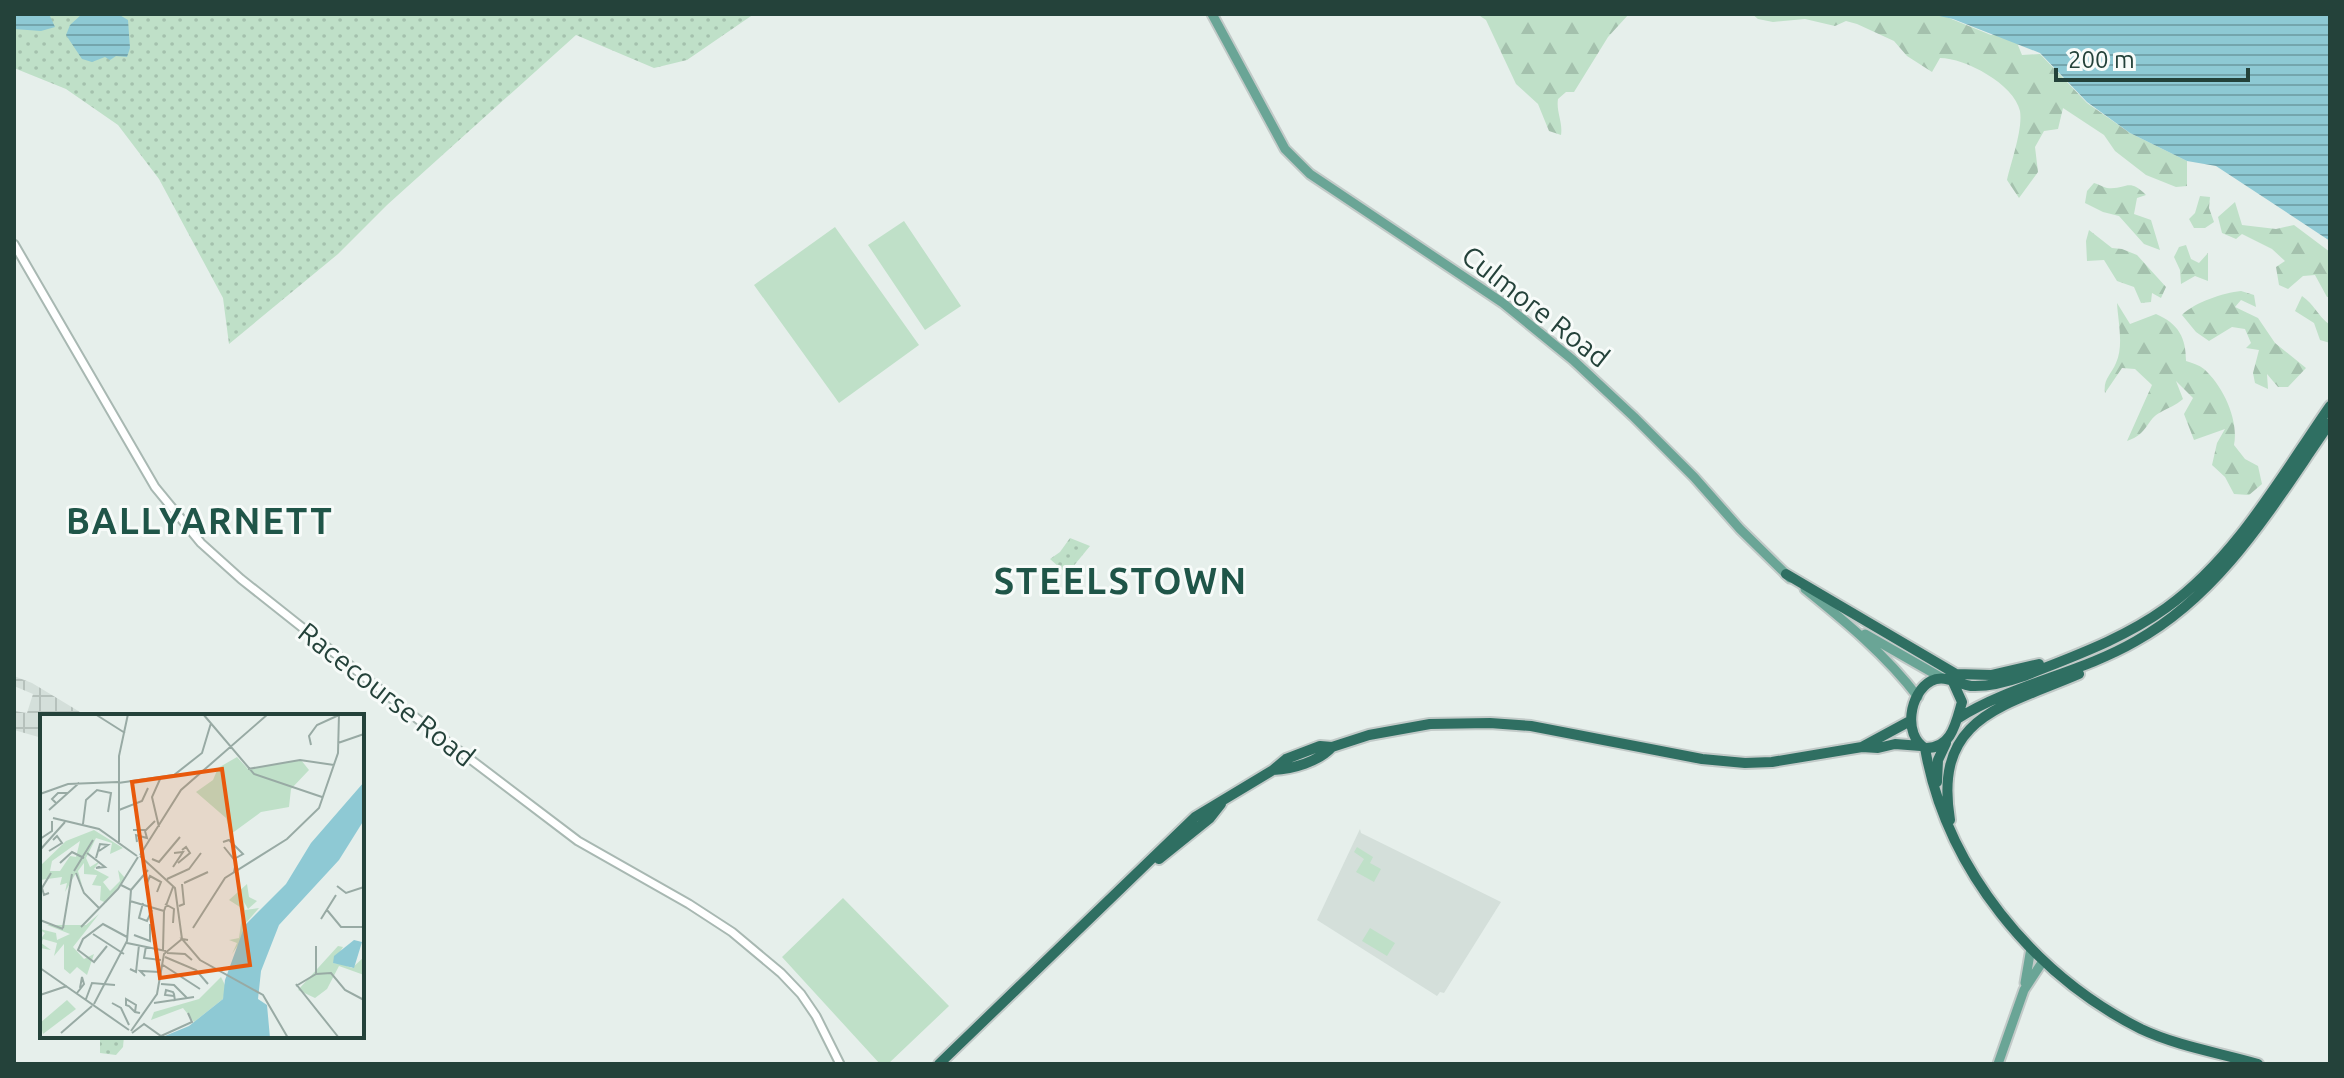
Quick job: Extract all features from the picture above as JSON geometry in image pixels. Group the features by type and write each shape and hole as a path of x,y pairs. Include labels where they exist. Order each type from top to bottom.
{"highway":[{"path":"2258,1064 2143,1030 2094,1001 2043,961 1979,882 1954,841 1923,747 1912,734 1910,721 1918,697 1928,683 1948,680 1986,686 2008,682 2134,629 2166,607 2201,578 2259,508 2330,406"},
{"path":"1954,841 1947,778 1952,754 1969,730 1991,713 2097,666 2173,618 2219,576 2256,531 2330,423"},
{"path":"1786,574 1956,674 1999,674 2079,654"},
{"path":"1957,719 1983,704 2136,642"},
{"path":"1937,792 1938,760 1962,702 1948,680"},
{"path":"1862,747 1910,721"},
{"path":"939,1064 1195,817 1273,770 1289,770 1325,755 1332,747 1402,728 1430,724 1490,723 1531,726 1688,757 1745,763 1772,762 1895,744 1933,748 1946,742"}],"main road":[{"name":"Culmore Road","path":"1212,14 1285,149 1310,174 1503,303 1571,358 1694,477 1740,529 1786,574 1896,669 1918,697"},
{"name":"Culmore Road","path":"1851,627 1948,680"},
{"path":"1998,1064 2024,990 2031,948"},
{"path":"2024,990 2043,961"}],"street":[{"name":"Racecourse Road","path":"14,244 155,487 201,543 241,579 411,714 578,841 732,932 801,994 840,1064"}],"shaded area":[{"path":"14,676 32,683 80,712 40,714 40,737 14,730 14,711 27,713 33,694 14,686"},
{"path":"1360,829 1361,833 1501,902 1444,993 1440,992 1437,996 1317,920"}],"green space":[{"path":"14,14 754,14 687,60 654,68 576,35 387,205 338,254 229,344 223,298 159,179 118,125 66,89 14,68"},
{"path":"1477,14 1629,14 1608,37 1574,92 1566,92 1558,99 1561,135 1549,131 1538,104 1516,84 1486,20"},
{"path":"1752,14 1939,14 1991,35 2013,33 2022,55 2040,54 2087,103 2130,133 2187,161 2187,186 2176,187 2146,175 2115,151 2104,135 2063,108 2058,129 2044,131 2035,147 2038,172 2019,198 2007,180 2018,136 2020,111 2016,101 1999,82 1975,68 1950,59 1940,58 1932,72 1907,56 1894,41 1857,24 1846,21 1835,26 1805,19 1773,22 1758,19"},
{"path":"2094,183 2107,188 2131,185 2146,195 2137,198 2134,214 2151,220 2160,250 2144,244 2119,216 2085,203 2087,191"},
{"path":"2200,196 2210,197 2209,208 2214,222 2205,228 2194,228 2189,219 2195,213"},
{"path":"2235,202 2242,225 2276,229 2294,225 2330,252 2330,297 2327,297 2315,275 2303,276 2288,289 2279,285 2276,267 2285,261 2272,249 2242,234 2236,239 2222,233 2218,217"},
{"path":"904,221 961,306 925,330 868,245"},
{"path":"835,227 919,345 839,403 754,285"},
{"path":"2089,230 2112,248 2137,255 2166,287 2161,298 2152,293 2151,302 2141,303 2134,287 2117,281 2104,260 2087,261"},
{"path":"2186,245 2191,259 2199,263 2208,253 2208,281 2195,276 2181,284 2180,270 2174,257 2179,247"},
{"path":"2241,291 2254,295 2256,307 2241,300 2235,307 2258,318 2275,343 2306,368 2288,387 2278,387 2267,374 2268,389 2255,383 2253,373 2259,350 2246,348 2251,343 2245,329 2232,327 2209,341 2196,332 2182,315 2210,299"},
{"path":"2302,296 2330,325 2330,343 2320,340 2314,323 2295,311"},
{"path":"2117,303 2130,324 2156,314 2170,322 2183,339 2186,361 2198,365 2211,376 2232,414 2234,445 2245,459 2258,466 2262,484 2249,495 2234,494 2225,477 2212,465 2217,443 2225,429 2194,440 2184,414 2193,398 2176,381 2183,399 2156,415 2139,434 2127,441 2152,385 2135,369 2122,368 2105,393 2106,381 2120,349"},
{"path":"1070,538 1090,546 1067,574 1050,559 1060,552"},
{"path":"1357,847 1373,857 1370,863 1381,869 1374,882 1356,872 1364,859 1354,852"},
{"path":"843,898 949,1006 888,1064 880,1064 782,957"},
{"path":"1370,928 1395,943 1387,956 1362,941"},
{"path":"100,1038 124,1038 123,1047 116,1055 100,1053"}],"water":[{"path":"14,14 49,14 55,27 41,31 14,29"},
{"path":"82,14 118,14 128,20 130,48 127,57 116,56 110,60 105,57 92,62 82,59 66,35 70,25"},
{"path":"1930,14 2330,14 2330,241 2216,166 2187,161 2130,133 2087,102 2040,53 1953,19"}],"district":[{"name":"BALLYARNETT","path":"200,520"},
{"name":"STEELSTOWN","path":"1121,580"}]}
